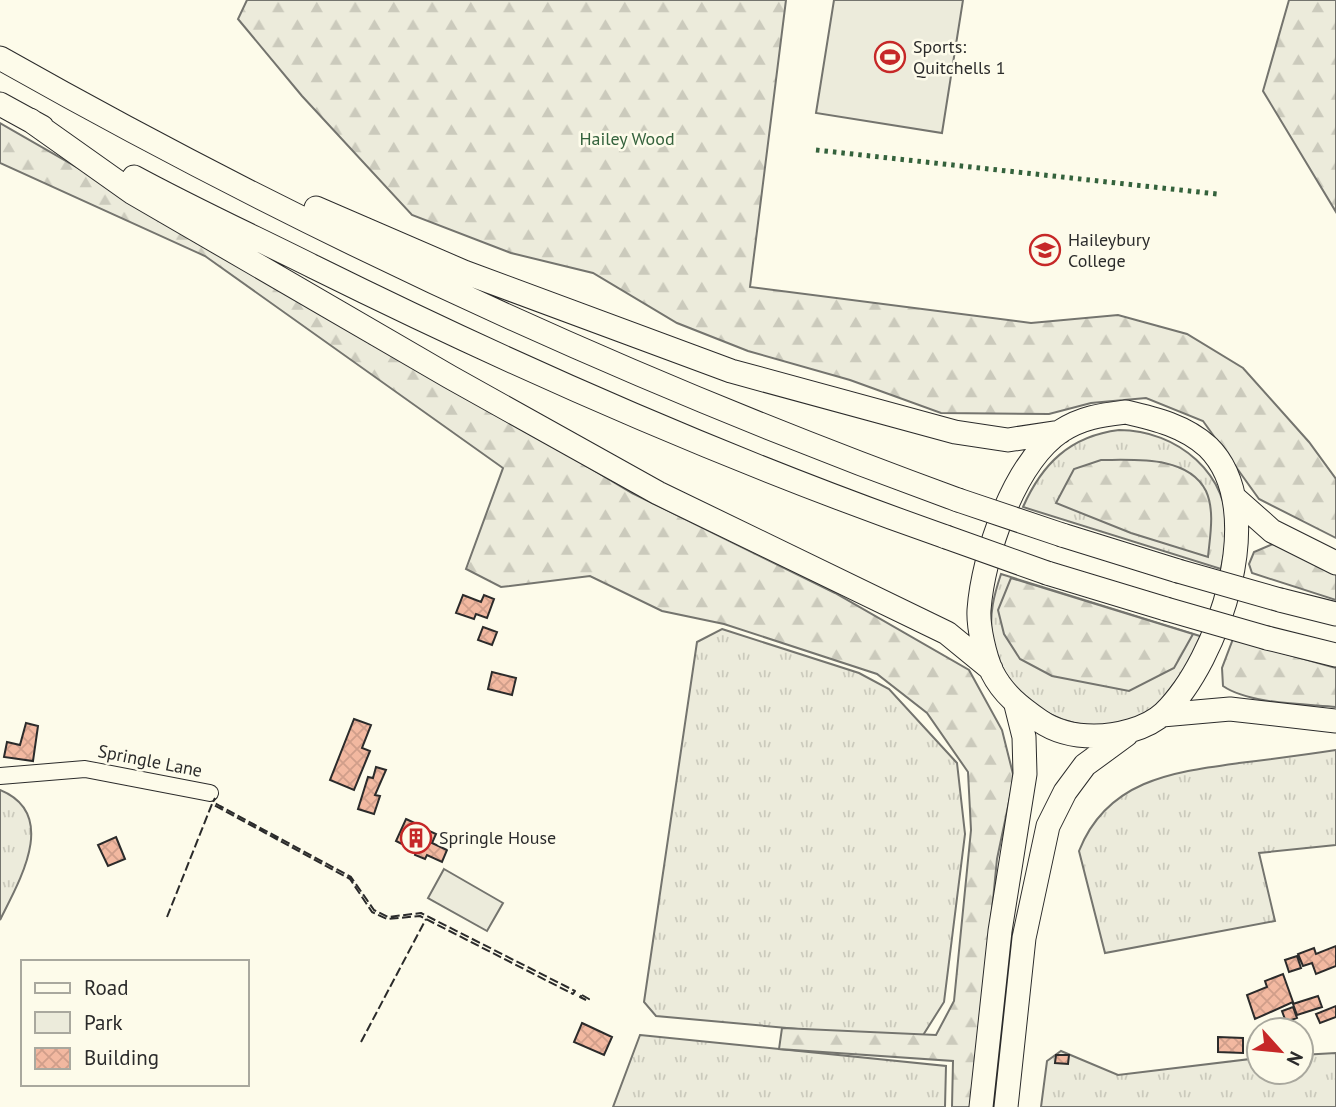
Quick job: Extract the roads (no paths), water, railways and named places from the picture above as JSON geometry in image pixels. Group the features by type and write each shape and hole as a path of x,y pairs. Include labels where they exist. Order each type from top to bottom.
{"highway":[{"path":"0,58 88,108 395,263 555,337 811,446 1062,535 1178,571 1336,614"},
{"path":"0,104 147,184 428,323 680,436 812,490 1047,573 1267,638 1336,655"},
{"path":"88,108 464,272 730,371 956,432 1008,440 1060,432"},
{"path":"30,120 133,193 658,493 947,633 991,669 1016,705 1050,727 1078,736 1106,736 1138,728"},
{"path":"991,669 979,613 984,574 1012,494 1032,460 1060,432 1090,416 1126,412 1186,431 1209,448 1236,499 1272,531 1336,563"},
{"path":"1006,1107 1024,938 1048,826 1065,792 1085,765 1138,728 1162,715 1195,676 1213,641 1234,561 1236,499"},
{"path":"981,1107 1000,931 1025,774 1026,754 1016,705"},
{"path":"1162,715 1230,709 1336,721"}],"street":[{"name":"Springle Lane","path":"0,776 85,769 210,793"}],"place":[{"name":"Sports: Quitchells 1","path":"890,57"},
{"name":"Haileybury College","path":"1045,250"},
{"name":"Springle House","path":"416,838"}],"park label":[{"name":"Hailey Wood","path":"627,139"}]}
